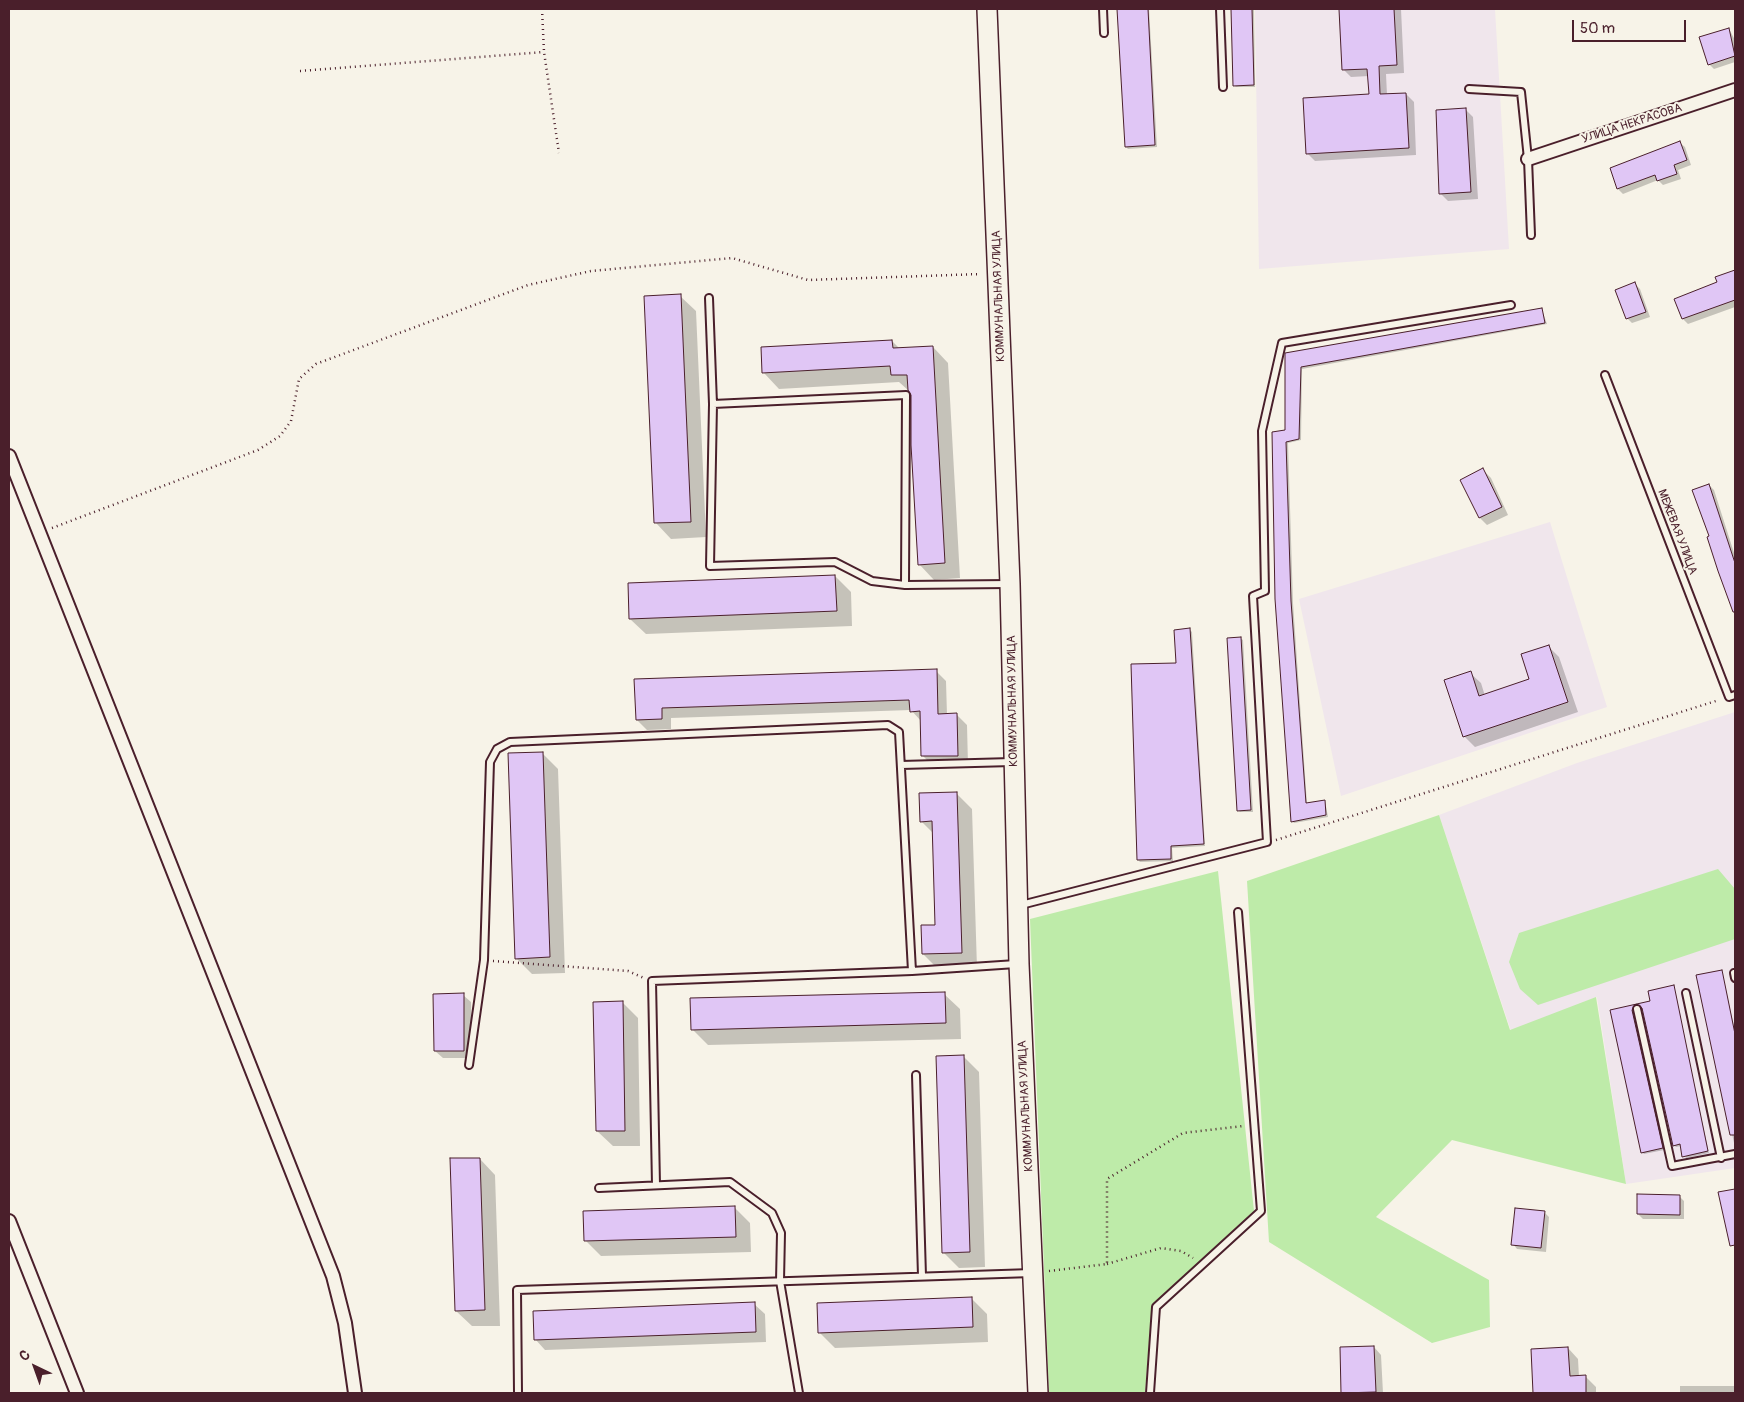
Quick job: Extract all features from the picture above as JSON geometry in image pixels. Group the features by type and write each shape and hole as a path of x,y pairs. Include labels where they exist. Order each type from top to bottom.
{"street":[{"name":"КОММУНАЛЬНАЯ УЛИЦА","path":"987,9 1010,584 1019,964 1038,1393"},
{"name":"УЛИЦА НЕКРАСОВА","path":"1528,159 1735,90"},
{"path":"9,456 333,1276 345,1323 355,1393"},
{"path":"9,1221 77,1393"}],"lane":[{"path":"1103,9 1104,33"},
{"path":"1220,9 1223,87"},
{"path":"1469,89 1521,92 1528,159 1531,235"},
{"path":"709,298 713,404 710,566 836,562 872,581 904,585 1010,584"},
{"path":"1018,906 1267,842 1253,596 1265,591 1262,431 1282,343 1511,305"},
{"name":"МЕЖЕВАЯ УЛИЦА","path":"1605,375 1732,696"},
{"path":"713,404 906,395 904,585"},
{"path":"469,1065 484,960 490,762 497,749 510,742 888,725 899,732 912,971"},
{"path":"901,765 1014,762"},
{"path":"1150,1393 1156,1307 1261,1211 1238,912"},
{"path":"656,1185 652,981 912,971 1019,964"},
{"path":"1686,993 1721,1158"},
{"path":"1637,1009 1672,1166 1735,1154"},
{"path":"916,1075 922,1276"},
{"path":"598,1188 730,1182 772,1213 781,1233 780,1281 799,1393"},
{"path":"518,1393 517,1290 1033,1273"}],"path":[{"path":"542,9 544,52 558,153"},
{"path":"300,70 544,52"},
{"path":"39,533 258,450 280,436 291,421 300,379 316,364 528,285 591,271 732,258 808,280 998,273"},
{"path":"1267,842 1732,696"},
{"path":"484,960 628,971 652,981"},
{"path":"1107,1264 1107,1179 1183,1133 1255,1124"},
{"path":"1033,1273 1107,1264 1161,1248 1181,1251 1203,1264"}],"shaded area":[{"path":"1255,9 1495,9 1509,249 1259,269"},
{"path":"1550,522 1607,707 1341,796 1299,599"},
{"path":"1735,712 1735,1168 1626,1184 1597,997 1511,1031 1439,815 1577,763"}],"green space":[{"path":"1439,815 1510,1030 1596,997 1626,1184 1452,1140 1376,1217 1489,1280 1490,1327 1432,1343 1269,1242 1247,881"},
{"path":"1718,869 1735,889 1735,939 1538,1005 1520,989 1509,962 1519,933"},
{"path":"1218,871 1254,1211 1152,1305 1145,1393 1049,1393 1030,919"}],"building":[{"path":"1117,9 1148,9 1155,145 1125,147"},
{"path":"1231,9 1252,9 1254,85 1233,86"},
{"path":"1339,9 1394,9 1397,65 1379,66 1380,94 1406,93 1409,148 1306,154 1303,98 1369,94 1367,69 1342,70"},
{"path":"1729,28 1735,56 1708,65 1699,37"},
{"path":"1466,108 1471,192 1439,194 1436,110"},
{"path":"1680,141 1687,160 1674,165 1677,174 1657,181 1655,175 1617,189 1610,168"},
{"path":"1735,270 1735,300 1682,319 1674,299 1717,282 1715,277"},
{"path":"1635,282 1646,312 1626,319 1615,290"},
{"path":"681,294 691,522 654,523 644,296"},
{"path":"1542,308 1545,323 1301,367 1299,439 1286,442 1291,601 1306,803 1325,800 1326,815 1291,822 1275,599 1272,432 1285,430 1285,353"},
{"path":"892,340 893,348 933,346 945,563 918,565 911,445 911,395 908,390 907,375 891,375 890,366 762,373 761,347"},
{"path":"1483,468 1502,507 1479,518 1460,480"},
{"path":"1709,484 1735,563 1735,612 1733,612 1718,571 1707,537 1709,536 1692,490"},
{"path":"835,575 837,611 629,619 628,583"},
{"path":"1190,628 1204,844 1171,846 1171,859 1137,860 1131,664 1176,663 1174,630"},
{"path":"1241,637 1251,810 1237,811 1227,638"},
{"path":"1549,645 1568,702 1463,737 1444,680 1471,671 1479,696 1529,679 1521,654"},
{"path":"937,669 938,714 957,713 958,756 921,756 920,711 910,712 909,700 662,708 662,719 636,720 634,679"},
{"path":"543,752 550,957 515,959 508,753"},
{"path":"957,792 962,953 922,954 921,925 935,925 932,821 920,822 919,793"},
{"path":"1722,970 1735,1034 1735,1135 1730,1135 1696,975"},
{"path":"1674,985 1708,1151 1682,1157 1680,1144 1673,1146 1642,1008 1636,1004 1650,1001 1648,991"},
{"path":"945,992 946,1023 691,1030 690,998"},
{"path":"464,993 464,1051 434,1051 433,994"},
{"path":"623,1001 625,1131 596,1131 593,1002"},
{"path":"1636,1004 1632,1010 1663,1148 1641,1153 1610,1010"},
{"path":"964,1055 970,1252 942,1253 936,1056"},
{"path":"450,1158 480,1158 485,1310 455,1311"},
{"path":"1735,1189 1735,1245 1730,1246 1718,1192"},
{"path":"1637,1194 1680,1195 1680,1215 1637,1214"},
{"path":"735,1206 736,1237 584,1241 583,1211"},
{"path":"1515,1208 1545,1211 1541,1248 1511,1245"},
{"path":"972,1297 973,1327 818,1333 817,1303"},
{"path":"755,1302 756,1332 534,1340 533,1311"},
{"path":"1374,1346 1376,1392 1341,1393 1340,1347"},
{"path":"1568,1347 1570,1376 1586,1375 1586,1393 1533,1393 1531,1349"}]}
